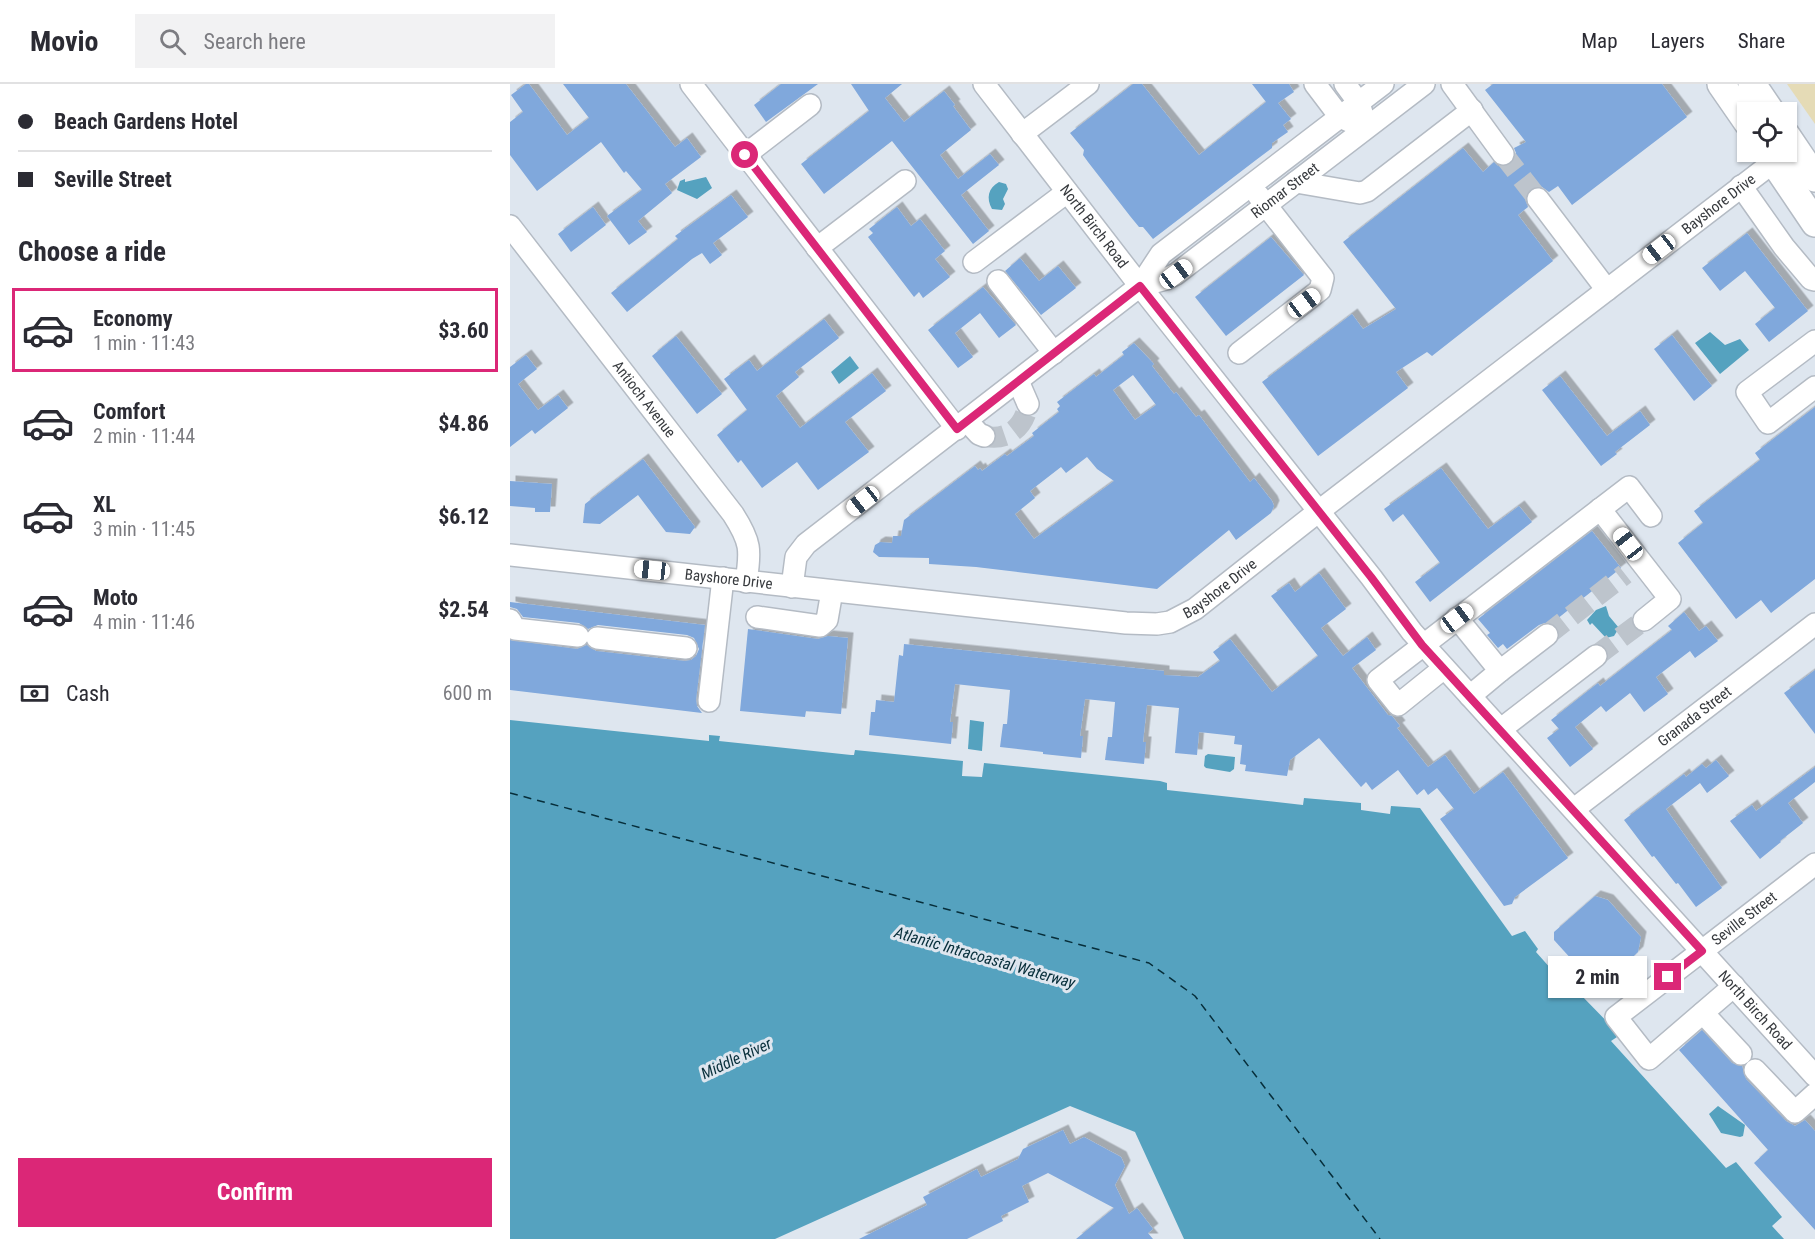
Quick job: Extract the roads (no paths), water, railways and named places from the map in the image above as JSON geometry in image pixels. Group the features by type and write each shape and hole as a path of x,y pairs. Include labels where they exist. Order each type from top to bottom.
{"main road":[{"path":"1721,84 1737,107"},
{"path":"1752,84 1764,102"},
{"path":"1786,162 1815,224"},
{"path":"1796,162 1815,178"}],"street":[{"path":"691,84 817,248 962,425 984,436"},
{"name":"North Birch Road","path":"984,84 1422,645 1574,809 1815,1076"},
{"path":"1022,134 1088,84"},
{"path":"1315,84 1340,117 1366,129"},
{"path":"1345,84 1359,102 1366,129"},
{"name":"Riomar Street","path":"792,587 796,556 807,544 1140,286 1161,254 1383,84"},
{"name":"Riomar Street","path":"1140,286 1176,274 1424,84"},
{"path":"1452,84 1503,154"},
{"path":"745,155 810,105"},
{"path":"1296,182 1360,193 1367,191 1472,110"},
{"name":"Bayshore Drive","path":"510,555 1126,623 1157,624 1183,617 1741,186 1766,162"},
{"path":"817,248 905,181"},
{"path":"1239,353 1320,290 1323,285 1323,278 1251,185"},
{"path":"1741,186 1784,247 1810,279 1815,280"},
{"path":"974,262 1067,192"},
{"path":"1538,199 1607,290"},
{"name":"Antioch Avenue","path":"510,226 733,514 749,545 757,623 820,626 827,620 832,591"},
{"path":"998,281 1054,353"},
{"path":"1815,341 1747,392 1768,423 1815,387"},
{"path":"1018,381 1028,404"},
{"path":"1444,668 1398,705 1378,680 1629,487 1651,516"},
{"path":"1600,509 1633,568 1670,599 1644,620"},
{"path":"709,701 723,578"},
{"path":"1457,618 1500,671"},
{"path":"510,620 515,629 686,648"},
{"name":"Granada Street","path":"1574,809 1815,624"},
{"path":"1470,696 1547,635"},
{"path":"1501,729 1596,656"},
{"name":"Seville Street","path":"1703,1013 1649,1059 1616,1017 1815,864"},
{"path":"1734,986 1703,1013 1795,1112 1815,1094"}],"water":[{"path":"706,177 712,188 697,199 677,190 680,181"},
{"path":"999,182 1006,184 1008,189 1003,199 1005,204 1002,210 992,209 989,201 990,190"},
{"path":"1710,332 1725,345 1740,339 1749,350 1720,374 1695,343"},
{"path":"850,356 859,368 839,384 831,372"},
{"path":"1606,606 1609,616 1619,628 1614,636 1606,638 1587,620 1596,610"},
{"path":"510,720 709,741 709,735 720,736 719,741 851,755 854,755 855,750 963,761 962,776 982,777 984,763 1160,781 1167,783 1167,790 1303,805 1304,798 1361,803 1361,810 1390,814 1391,806 1420,808 1512,936 1525,931 1538,949 1536,952 1576,997 1580,994 1620,1035 1611,1041 1726,1168 1736,1162 1782,1217 1772,1226 1784,1239 1184,1239 1135,1132 1070,1106 775,1239 510,1239"},
{"path":"970,720 984,722 982,751 968,749"},
{"path":"1208,754 1235,757 1234,769 1230,772 1206,768 1204,766 1205,756"},
{"path":"1718,1106 1745,1125 1743,1136 1721,1133 1709,1114"}],"tunnel":[{"path":"1503,154 1538,199"},
{"path":"984,436 1001,437 1014,430 1023,419 1028,404"},
{"path":"1547,635 1625,574"},
{"path":"1596,656 1644,620"}],"water label":[{"name":"Atlantic Intracoastal Waterway","path":"985,957"},
{"name":"Middle River","path":"736,1058"}]}
